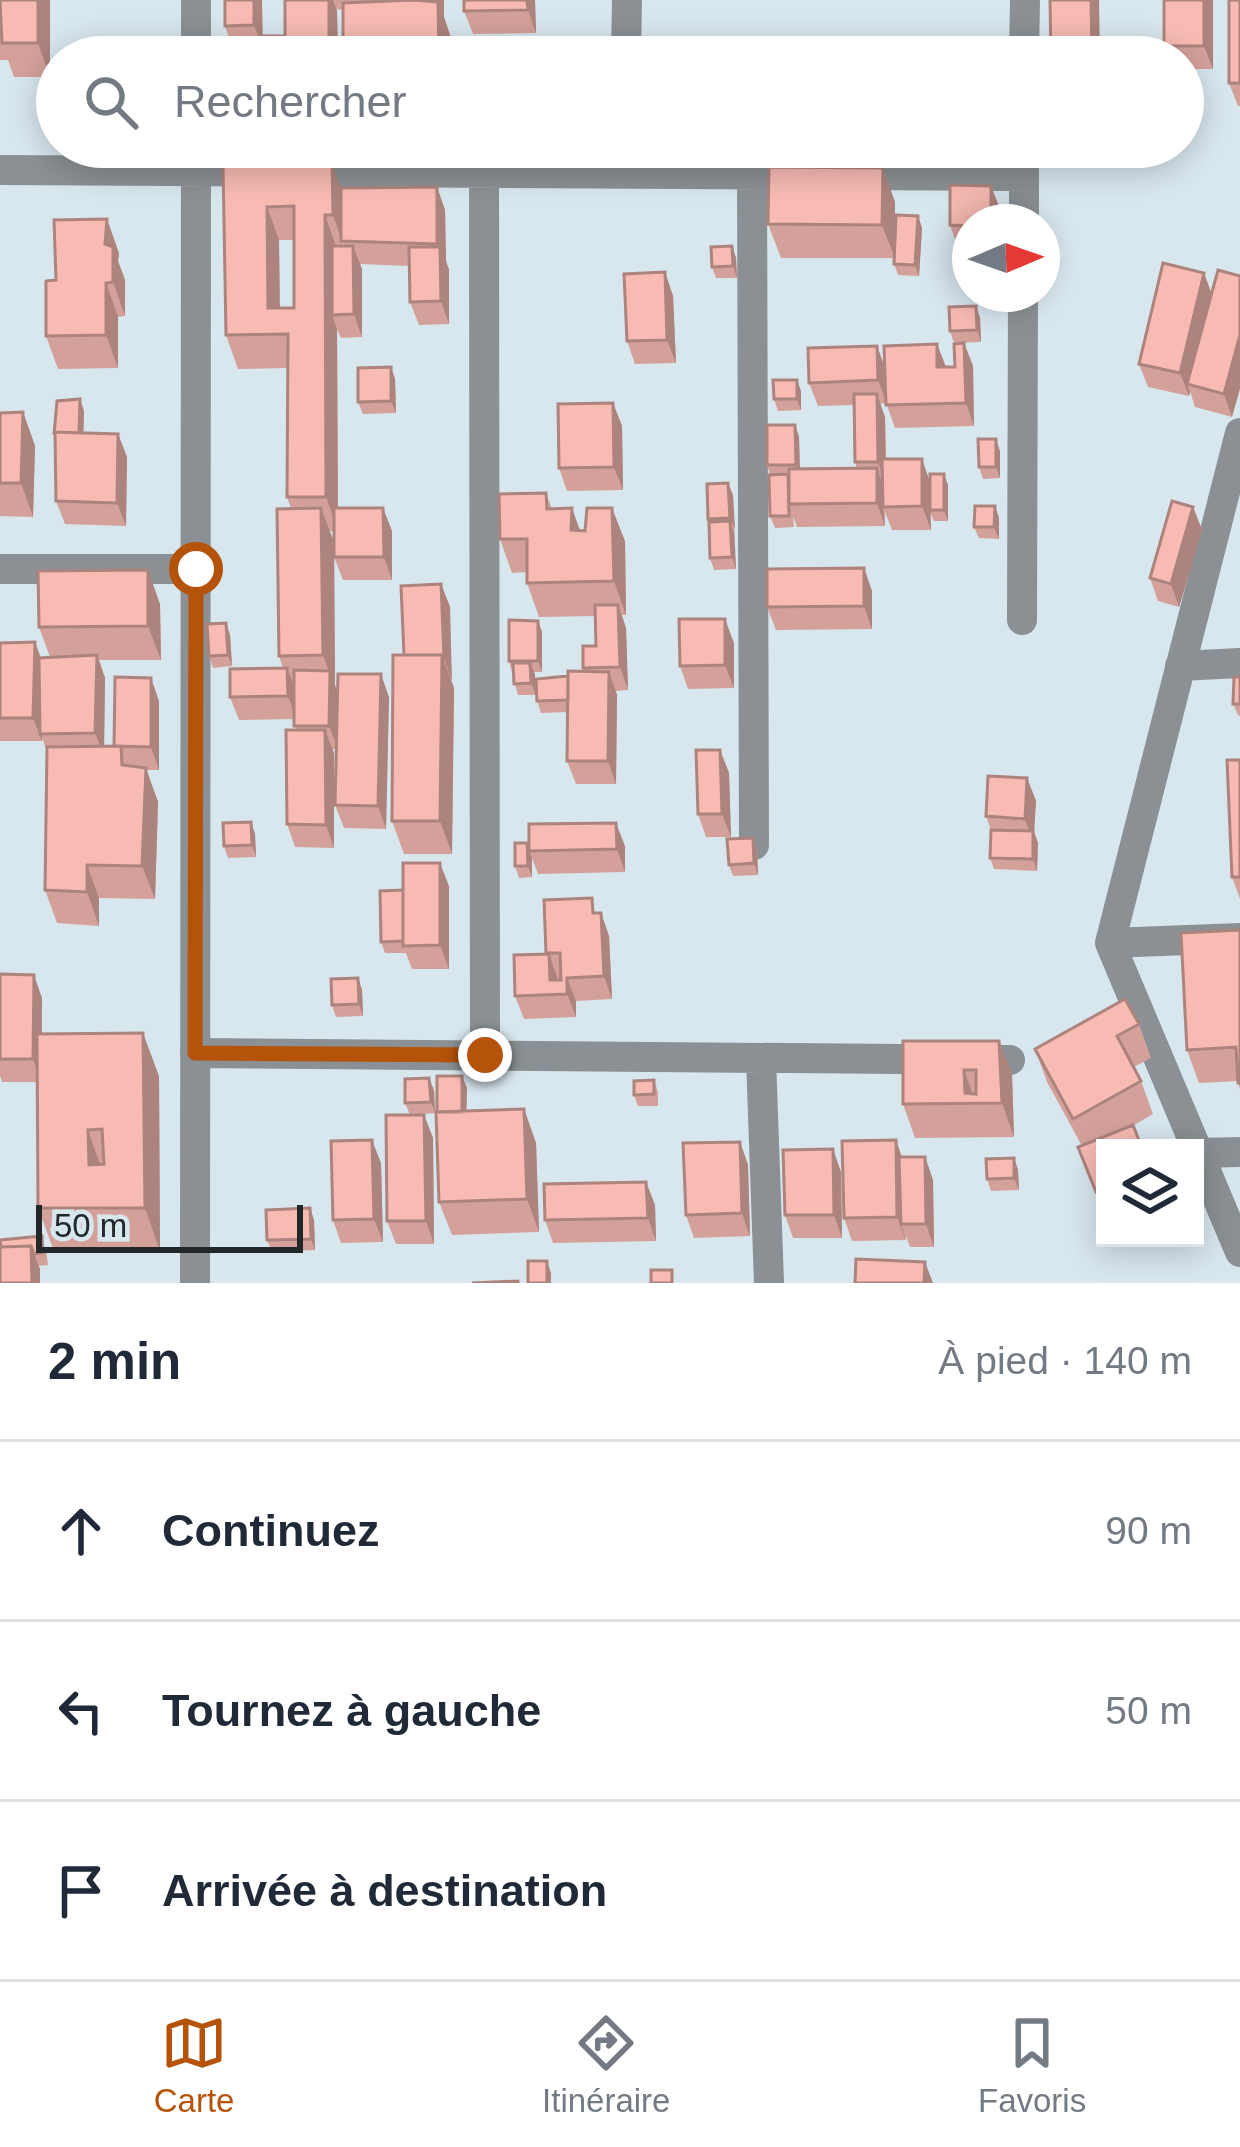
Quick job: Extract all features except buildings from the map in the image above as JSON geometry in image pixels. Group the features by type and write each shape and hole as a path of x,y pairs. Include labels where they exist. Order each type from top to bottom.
{"street":[{"path":"196,0 196,36"},
{"path":"626,36 627,0"},
{"path":"1024,0 1024,36"},
{"path":"0,170 36,168"},
{"path":"195,1283 196,168"},
{"path":"381,168 484,173 538,168"},
{"path":"698,168 752,174 888,168"},
{"path":"1024,168 1024,204"},
{"path":"484,173 485,1055"},
{"path":"752,174 754,845"},
{"path":"1022,620 1023,312"},
{"path":"1192,1139 1110,943 1238,452"},
{"path":"0,569 196,569"},
{"path":"1180,666 1240,663"},
{"path":"1110,943 1240,938"},
{"path":"195,1053 1010,1060"},
{"path":"761,1058 770,1283"},
{"path":"1204,1154 1240,1152"},
{"path":"1204,1168 1240,1252"}],"route":[{"path":"196,569 195,1053 485,1055"}]}
